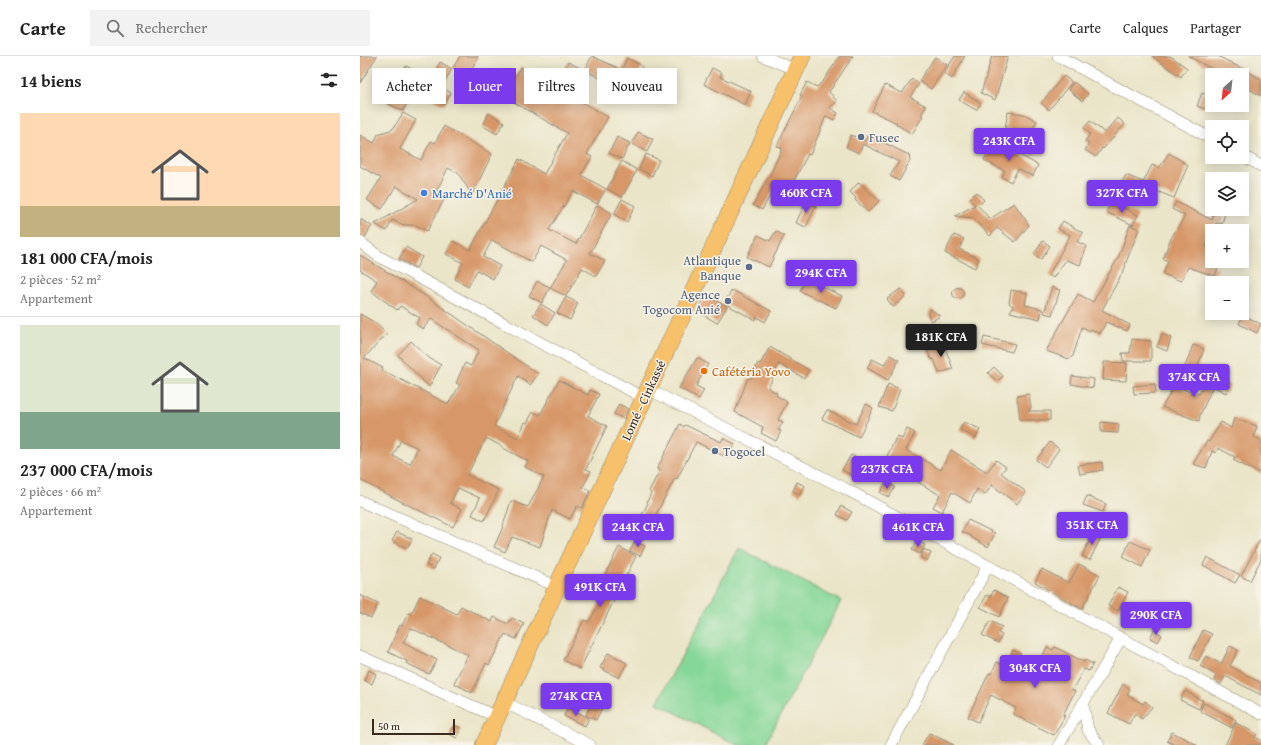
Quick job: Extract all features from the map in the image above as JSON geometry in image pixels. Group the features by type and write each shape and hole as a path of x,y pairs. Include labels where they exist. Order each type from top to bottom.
{"highway":[{"name":"Lomé - Cinkassé","path":"484,745 799,63"}],"street":[{"path":"763,56 799,63"},
{"path":"1058,56 1205,135"},
{"path":"1249,159 1261,166"},
{"path":"360,242 378,256 646,393 844,488 1261,714"},
{"path":"360,501 558,587"},
{"path":"891,745 988,566"},
{"path":"1059,745 1121,638"},
{"path":"360,656 590,745"},
{"path":"1083,704 1088,730 1099,745"}],"green space":[{"path":"739,548 841,601 765,745 737,745 657,703"}],"building":[{"path":"360,56 377,56 360,83"},
{"path":"460,56 478,56 473,68 453,68"},
{"path":"592,56 618,68 597,68 597,77 589,72 589,68 586,68"},
{"path":"840,56 853,56 829,92 837,101 830,108 838,113 834,120 826,116 810,155 808,154 790,188 778,182 762,210 753,205 771,173 782,148 777,146 802,96 800,95 807,82 817,87 824,80"},
{"path":"955,56 965,56 952,79 944,73"},
{"path":"992,56 1008,56 995,100 981,93"},
{"path":"1152,56 1170,56 1187,68 1181,77"},
{"path":"1188,56 1218,56 1240,68 1210,68"},
{"path":"935,57 947,65 931,89 919,81"},
{"path":"627,58 642,66 641,68 622,68"},
{"path":"440,62 452,69 446,80 446,68 436,68"},
{"path":"568,62 580,68 565,68"},
{"path":"521,67 524,69 524,104 586,104 608,117 587,154 592,157 581,175 606,189 597,204 573,191 549,230 576,244 597,205 612,213 590,253 605,261 596,276 582,268 566,296 550,288 567,260 541,246 532,262 492,240 483,257 500,266 493,279 477,270 468,287 455,279 463,263 446,254 453,241 470,250 519,159 544,174 567,133 516,104 516,75"},
{"path":"712,68 722,73 720,77 751,91 745,105 704,84"},
{"path":"1249,73 1261,79 1261,96 1249,89"},
{"path":"1064,76 1072,82 1049,110 1041,103"},
{"path":"912,79 919,84 910,97 926,106 921,115 923,116 912,134 896,124 897,123 872,111 885,85 902,93"},
{"path":"1074,82 1088,94 1082,101 1068,89"},
{"path":"446,90 451,93 446,102"},
{"path":"964,92 981,103 976,110 959,100"},
{"path":"1202,93 1205,94 1205,109 1197,106"},
{"path":"389,104 406,104 403,111"},
{"path":"1008,112 1024,114 1037,121 1029,136 1039,149 1032,155 1014,130 1005,128"},
{"path":"403,113 416,120 400,149 421,160 431,141 435,143 444,126 492,154 472,195 458,173 448,168 435,194 445,198 427,231 416,225 404,225 392,220 387,231 375,224 418,199 396,186 382,209 367,200 381,178 360,166 360,135 374,143 378,134 393,129"},
{"path":"489,113 504,122 497,134 483,126"},
{"path":"1118,118 1125,124 1103,149 1102,148 1096,157 1085,150 1089,144 1085,141 1090,134 1084,128 1090,121 1105,133"},
{"path":"638,132 653,139 647,152 632,144"},
{"path":"851,135 865,141 868,135 909,155 910,161 899,181 890,176 899,162 863,144 859,153 846,147"},
{"path":"617,137 630,143 622,159 609,153"},
{"path":"993,141 1038,165 1033,176 1018,169 1011,182 1002,177 1005,171 984,160"},
{"path":"1169,153 1188,165 1174,198 1142,185 1152,165 1159,168"},
{"path":"646,154 659,160 652,176 639,169"},
{"path":"622,161 637,170 622,197 607,189"},
{"path":"1126,175 1143,182 1139,190 1122,182"},
{"path":"859,182 879,201 868,212 855,200 856,198 850,192"},
{"path":"976,192 984,200 978,206 990,219 1014,203 1029,225 1015,242 997,228 990,236 973,218 955,216 975,205 969,199"},
{"path":"622,199 635,206 627,222 614,214"},
{"path":"806,201 816,206 806,227 796,223"},
{"path":"1111,202 1138,215 1133,225 1106,212"},
{"path":"1176,202 1212,220 1213,216 1224,216 1222,224 1205,224 1205,268 1218,268 1215,276 1188,267 1181,281 1163,274 1168,261 1163,259 1170,240 1185,216 1172,209"},
{"path":"360,219 372,226 365,237 360,235"},
{"path":"1063,221 1083,233 1077,242 1087,246 1080,265 1066,260 1053,278 1049,275 1070,235 1058,229"},
{"path":"1130,225 1139,229 1125,265 1126,266 1102,310 1130,325 1127,331 1106,322 1100,334 1091,329 1090,331 1082,327 1073,356 1069,359 1046,351 1078,294 1093,302 1119,256"},
{"path":"776,231 784,236 769,267 747,257 758,235 770,241"},
{"path":"954,235 964,239 959,249 979,259 975,268 945,253"},
{"path":"1043,241 1050,246 1041,259 1034,254"},
{"path":"406,247 422,257 416,268 399,259"},
{"path":"360,255 424,295 538,374 530,385 518,376 494,426 518,438 525,422 527,423 533,412 540,415 559,380 588,395 590,390 599,394 588,416 607,426 586,469 591,471 583,487 590,491 582,508 577,506 570,519 552,510 540,547 512,537 505,552 494,547 502,529 511,501 528,507 544,477 525,467 528,461 486,438 467,475 499,490 484,521 472,515 480,498 458,488 450,503 462,509 453,527 360,480 360,314 374,322 387,334 364,358 383,368 382,370 448,404 460,385 456,383 465,363 471,366 479,350 431,319 423,329 416,324 420,318 400,306 397,310 371,291 377,281 360,270","holes":["401,440 418,448 410,464 393,456"]},
{"path":"806,279 842,296 836,308 800,291"},
{"path":"537,281 550,287 542,303 529,296"},
{"path":"1052,287 1060,290 1052,315 1044,313"},
{"path":"956,288 960,288 962,289 962,297 956,298 953,295 953,291"},
{"path":"900,289 906,296 893,307 887,299"},
{"path":"732,290 771,311 765,322 757,317 755,320 724,303"},
{"path":"1011,290 1027,293 1025,305 1042,309 1040,319 1010,312 1013,306 1009,303"},
{"path":"706,295 727,307 717,323 697,311"},
{"path":"566,297 578,303 570,320 557,313"},
{"path":"541,304 555,313 548,325 533,315"},
{"path":"931,309 940,316 932,321 928,315"},
{"path":"1249,318 1261,324 1257,333 1239,324 1241,320 1249,320"},
{"path":"1162,334 1171,338 1167,351 1157,347"},
{"path":"984,337 1015,344 1012,352 982,345"},
{"path":"1132,339 1151,341 1151,361 1123,361 1122,353 1130,353"},
{"path":"411,341 429,358 441,365 429,387 398,355"},
{"path":"943,342 953,369 939,373 934,359 932,360 927,351"},
{"path":"1193,345 1204,349 1195,374 1184,369"},
{"path":"770,347 809,370 804,378 779,364 768,388 777,393 776,395 787,402 778,420 783,422 778,430 781,431 776,441 761,433 763,427 735,412 748,378 751,379 758,363 760,364"},
{"path":"890,355 899,360 888,380 867,368 872,359 884,365"},
{"path":"697,358 708,364 696,386 704,390 699,399 679,388"},
{"path":"1104,362 1127,363 1126,381 1103,380"},
{"path":"994,367 1003,376 997,381 988,373"},
{"path":"1213,370 1219,373 1217,377 1230,385 1226,393 1213,386 1200,415 1199,421 1162,407 1175,385 1196,395 1197,393 1199,394"},
{"path":"1072,376 1094,379 1093,388 1071,384"},
{"path":"888,384 900,389 892,411 879,407"},
{"path":"1155,384 1156,393 1134,394 1133,386"},
{"path":"1029,394 1031,408 1028,411 1050,411 1050,420 1020,420 1017,396"},
{"path":"619,404 628,409 624,419 614,414"},
{"path":"866,404 873,408 859,437 822,419 827,410 856,424"},
{"path":"1234,418 1257,426 1254,437 1261,440 1261,474 1233,460 1235,457 1218,448 1216,453 1212,451 1206,468 1193,464 1221,422 1231,428"},
{"path":"964,422 980,429 976,438 960,430"},
{"path":"1101,422 1119,424 1118,433 1101,432"},
{"path":"680,424 721,442 723,438 735,444 728,458 696,442 677,479 675,478 643,540 632,534 648,503 647,502 651,493 649,491 660,470 657,469"},
{"path":"907,429 915,433 906,450 941,470 951,450 987,472 996,460 1006,467 1001,473 1026,492 1017,504 992,485 985,495 977,489 970,503 952,492 942,512 933,507 940,495 884,462 897,436 902,439"},
{"path":"1050,442 1059,449 1046,467 1036,460"},
{"path":"851,455 869,463 863,475 856,471 853,476 842,470"},
{"path":"1102,462 1103,470 1080,474 1078,465"},
{"path":"797,482 805,486 800,495 793,491"},
{"path":"886,482 895,487 889,497 880,493"},
{"path":"1087,496 1106,504 1103,512 1083,505"},
{"path":"841,506 852,512 847,520 837,515"},
{"path":"968,520 995,533 988,547 971,537 972,536 962,532"},
{"path":"1094,531 1102,535 1090,560 1082,556"},
{"path":"397,532 412,539 407,548 392,541"},
{"path":"1261,538 1261,559 1250,581 1241,576"},
{"path":"635,541 645,546 640,556 630,551"},
{"path":"917,541 925,545 920,554 912,550"},
{"path":"1130,541 1150,550 1142,567 1123,557"},
{"path":"619,547 636,556 580,669 563,660 584,620 589,622 601,600 594,597"},
{"path":"924,549 931,553 927,561 920,557"},
{"path":"432,554 439,558 434,569 426,565"},
{"path":"1207,557 1240,575 1235,583 1203,565"},
{"path":"1079,564 1100,575 1082,609 1035,582 1042,569 1069,583"},
{"path":"1118,587 1128,592 1118,611 1108,606"},
{"path":"994,590 1008,598 999,617 980,607 987,595 990,597"},
{"path":"360,595 378,604 371,618 360,613"},
{"path":"420,596 457,614 461,606 492,622 494,617 508,624 512,618 524,624 516,639 505,634 489,665 486,663 472,693 454,683 468,655 442,642 411,628 403,643 437,660 429,674 388,652 400,625 402,626 408,613 411,614"},
{"path":"990,621 1002,627 998,633 1002,635 998,643 982,635"},
{"path":"1154,630 1162,635 1158,642 1150,638"},
{"path":"1203,630 1212,634 1198,661 1190,657"},
{"path":"1230,646 1238,650 1230,666 1261,683 1261,695 1225,676 1221,684 1214,680 1216,675 1200,666 1206,656 1221,664"},
{"path":"1047,647 1053,650 1055,647 1084,662 1085,660 1093,664 1089,671 1084,669 1072,690 1075,691 1063,715 1065,716 1054,735 1013,714 1016,708 991,695 978,722 968,717 989,673 991,674 997,662 1005,666 1013,650 1021,654 1013,670 1015,671 1014,674 1030,681"},
{"path":"608,653 627,663 619,678 600,668"},
{"path":"369,670 376,674 372,684 364,680"},
{"path":"1123,684 1130,689 1127,695 1143,704 1145,701 1152,707 1142,719 1135,713 1129,724 1108,713"},
{"path":"1185,691 1203,701 1199,709 1180,700"},
{"path":"597,693 607,698 596,720 586,715"},
{"path":"1204,703 1236,720 1232,728 1200,711"},
{"path":"568,707 589,718 585,726 564,716"},
{"path":"1236,723 1257,734 1255,737 1261,740 1261,745 1225,745"},
{"path":"454,725 461,728 457,738 449,734"},
{"path":"1172,732 1197,745 1175,745 1167,741"},
{"path":"929,733 954,745 922,745"}],"place":[{"name":"Fusec","path":"861,137"},
{"name":"Marché D'Anié","path":"424,193"},
{"name":"Atlantique Banque","path":"749,267"},
{"name":"Agence Togocom Anié","path":"728,301"},
{"name":"Cafétéria Yovo","path":"704,371"},
{"name":"Togocel","path":"715,451"}]}
